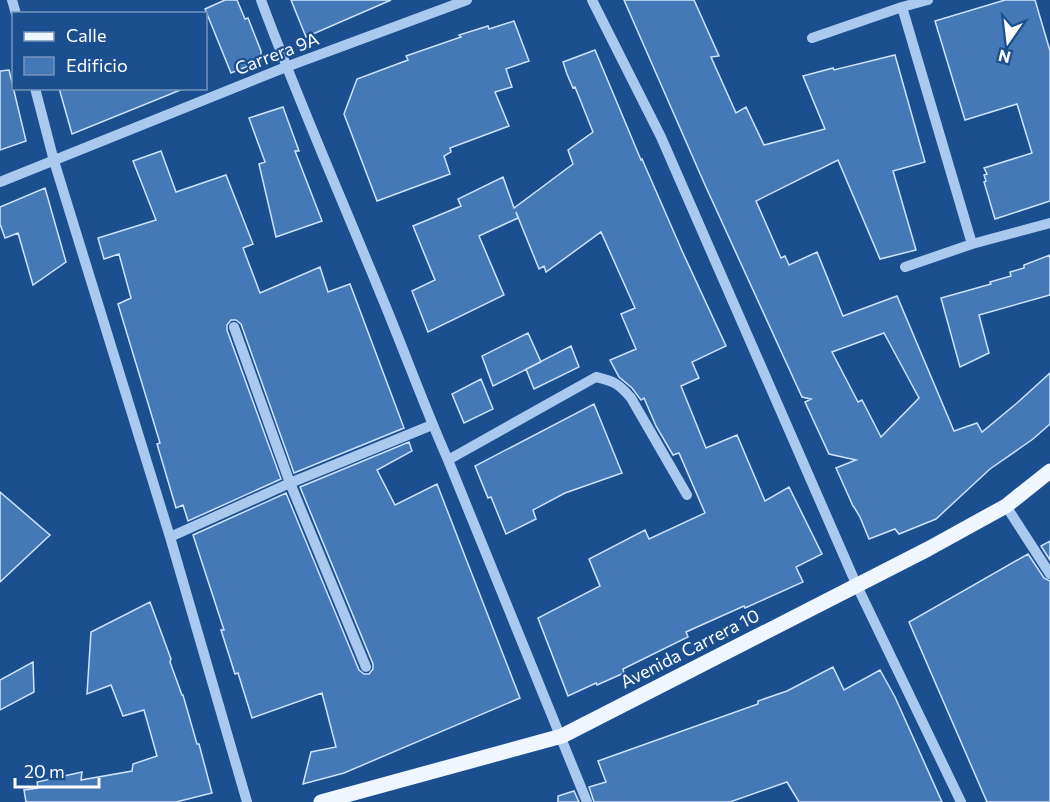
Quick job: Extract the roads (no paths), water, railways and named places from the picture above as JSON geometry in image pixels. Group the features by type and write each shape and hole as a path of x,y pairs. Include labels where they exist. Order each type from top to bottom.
{"main road":[{"name":"Avenida Carrera 10","path":"321,802 562,736 928,549 1006,506 1050,471"}],"street":[{"path":"261,0 286,67 562,736 587,802"},
{"name":"Carrera 9A","path":"0,182 286,67 467,0"},
{"path":"592,0 661,137 857,586 961,802"},
{"path":"812,39 928,0"},
{"path":"902,7 972,244"},
{"path":"36,90 54,161 171,537 247,802"},
{"path":"905,267 972,244 1050,223"},
{"path":"234,327 290,483 366,668"},
{"path":"448,460 596,378 621,386 631,398 687,495"},
{"path":"171,537 290,483 432,425"},
{"path":"1006,506 1050,574"}]}
